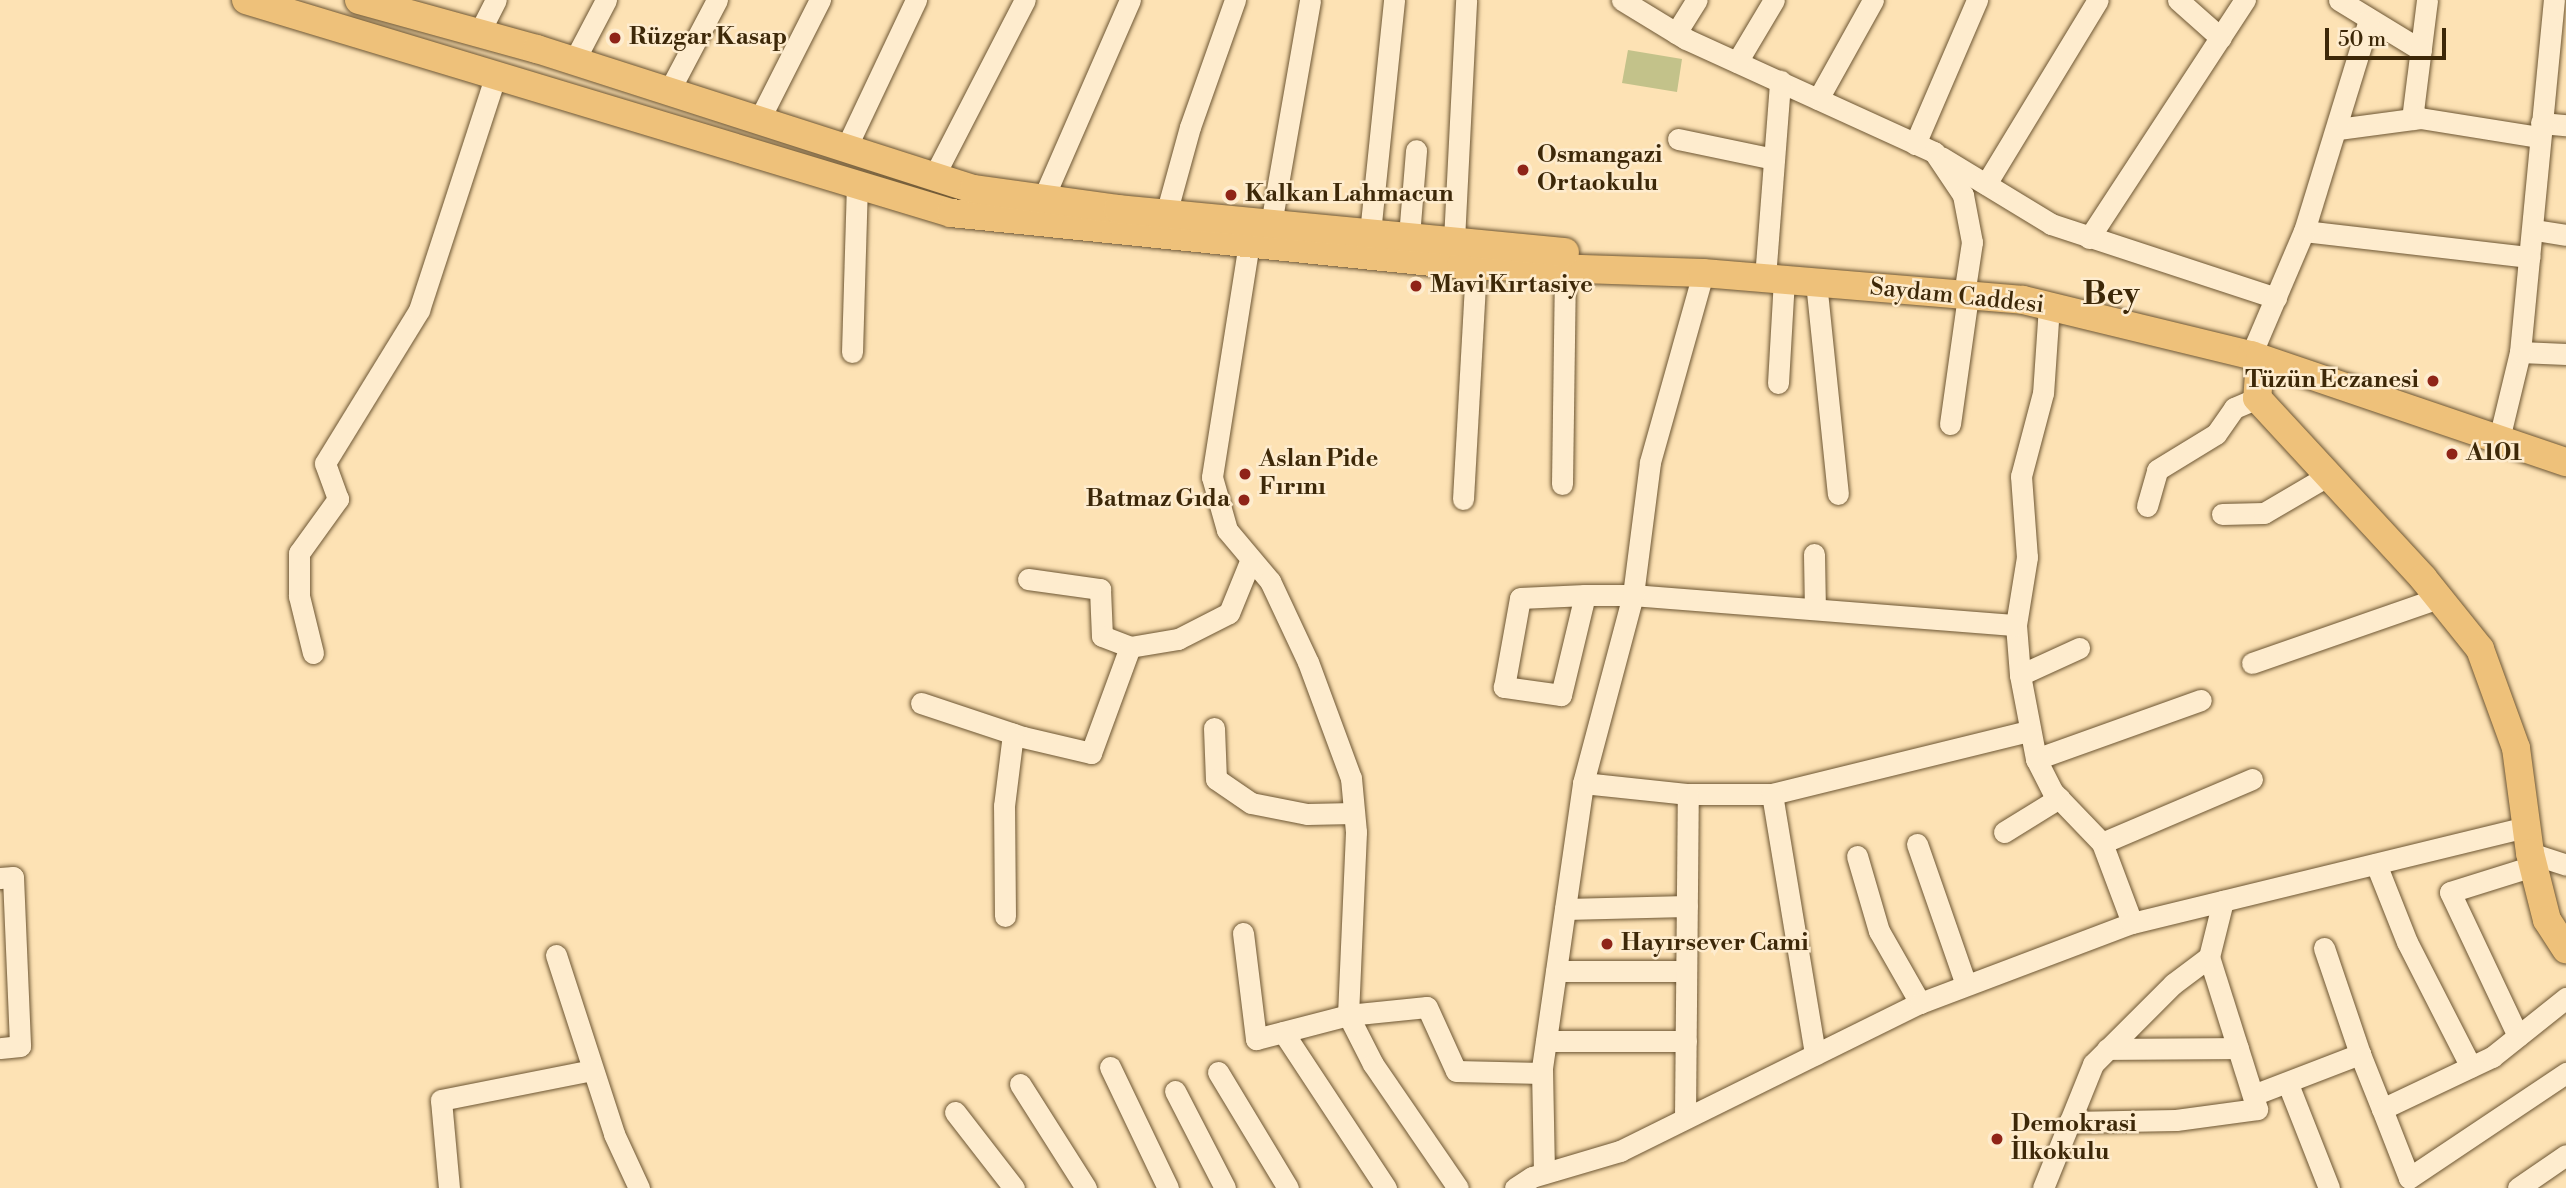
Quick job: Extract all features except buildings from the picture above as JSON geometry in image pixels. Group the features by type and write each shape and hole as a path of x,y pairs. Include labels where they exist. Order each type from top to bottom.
{"main road":[{"path":"246,0 951,213 1476,265 1703,273"},
{"path":"375,2 574,61 974,189 1166,214 1454,240 1703,273"},
{"name":"Saydam Caddesi","path":"1703,273 1966,295 2049,306 2256,357 2566,462"},
{"path":"2256,357 2257,398 2439,598 2480,649 2516,748 2530,849 2547,920 2566,949"}],"street":[{"path":"478,33 496,0"},
{"path":"574,61 606,0"},
{"path":"669,91 717,0"},
{"path":"759,120 820,0"},
{"path":"846,148 916,0"},
{"path":"934,176 1025,0"},
{"path":"1043,199 1130,0"},
{"path":"1166,214 1190,127 1235,0"},
{"path":"1271,224 1310,0"},
{"path":"1370,233 1394,0"},
{"path":"1454,240 1466,0"},
{"path":"1622,0 1676,33 1924,148 2051,224 2276,298"},
{"path":"1676,33 1697,0"},
{"path":"1737,62 1774,0"},
{"path":"1818,99 1873,0"},
{"path":"1924,148 1977,0"},
{"path":"1986,184 2098,0"},
{"path":"2178,0 2221,38"},
{"path":"2089,238 2245,0"},
{"path":"2339,0 2421,50"},
{"path":"2412,119 2427,0"},
{"path":"2499,439 2520,352 2535,230 2540,130 2559,26 2554,0"},
{"path":"2256,357 2276,298 2304,231 2338,129 2369,20"},
{"path":"313,653 299,596 299,553 338,499 325,463 419,310 496,75"},
{"path":"1778,383 1774,279 1774,159 1780,82"},
{"path":"2338,129 2412,119 2540,130 2566,125"},
{"path":"1678,139 1774,159"},
{"path":"1924,148 1963,195 1972,242 1951,424"},
{"path":"1409,236 1416,149"},
{"path":"852,352 857,185"},
{"path":"2535,230 2566,235"},
{"path":"2304,231 2530,257"},
{"path":"1249,243 1212,477 1227,530 1269,581 1338,734 1351,778 1354,813 1348,1015 1373,1063 1458,1188"},
{"path":"1462,499 1476,265"},
{"path":"1562,484 1565,268"},
{"path":"1544,1173 1542,1073 1583,783 1633,595 1650,462 1703,273"},
{"path":"1816,282 1838,495"},
{"path":"2049,306 2043,393 2021,476 2026,557 2016,625 2020,676 2028,731 2036,759 2059,798 2102,843 2132,923"},
{"path":"2520,352 2566,354"},
{"path":"2147,506 2158,470 2216,434 2234,408 2257,398"},
{"path":"2222,514 2264,513 2329,475"},
{"path":"1814,554 1815,609"},
{"path":"1028,579 1100,589 1102,636 1130,648 1178,639 1229,613 1251,559"},
{"path":"1585,595 1561,695 1504,687 1520,598 1585,595 1633,595 2016,625"},
{"path":"2252,663 2439,598"},
{"path":"921,703 1013,734 1091,753 1130,648"},
{"path":"2020,676 2079,648"},
{"path":"2036,759 2201,700"},
{"path":"1214,728 1216,779 1251,803 1307,814 1354,813"},
{"path":"1583,783 1688,794 1772,794 2028,731"},
{"path":"1005,916 1004,806 1013,734"},
{"path":"2102,843 2252,779"},
{"path":"1685,1118 1688,794"},
{"path":"1772,794 1815,1054"},
{"path":"2004,832 2059,798"},
{"path":"1917,844 1966,985"},
{"path":"2518,1036 2450,892 2530,849"},
{"path":"1515,1188 1544,1173 1620,1151 1920,1003 2132,923 2376,864 2530,849 2566,865"},
{"path":"1857,856 1879,931 1920,1003"},
{"path":"2376,864 2407,943 2471,1067"},
{"path":"0,878 13,877 20,1046 0,1048"},
{"path":"2069,1122 2176,1120 2257,1109 2209,957 2223,901"},
{"path":"1565,909 1686,906"},
{"path":"1243,933 1256,1040 1348,1015 1427,1007 1456,1072 1542,1073"},
{"path":"2324,948 2360,1054 2409,1178 2566,1073"},
{"path":"556,955 592,1070 639,1188"},
{"path":"2043,1188 2093,1064 2173,984 2209,957"},
{"path":"1556,971 1686,971"},
{"path":"2382,1109 2471,1067 2518,1036 2566,998"},
{"path":"1283,1032 1386,1188"},
{"path":"1546,1041 1686,1041"},
{"path":"2108,1049 2238,1048"},
{"path":"2253,1095 2288,1084 2360,1054"},
{"path":"1110,1067 1168,1188"},
{"path":"449,1188 442,1100 592,1070"},
{"path":"1218,1072 1288,1188"},
{"path":"1020,1084 1086,1188"},
{"path":"2288,1084 2329,1188"},
{"path":"1175,1091 1225,1188"},
{"path":"955,1112 1014,1188"},
{"path":"2518,1188 2566,1155"}],"shaded area":[{"path":"1628,50 1682,59 1677,92 1622,83"}],"place":[{"name":"Rüzgar Kasap","path":"615,38"},
{"name":"Osmangazi Ortaokulu","path":"1523,170"},
{"name":"Kalkan Lahmacun","path":"1231,195"},
{"name":"Mavi Kırtasiye","path":"1416,286"},
{"name":"Tüzün Eczanesi","path":"2433,381"},
{"name":"A101","path":"2452,454"},
{"name":"Aslan Pide Fırını","path":"1245,474"},
{"name":"Batmaz Gıda","path":"1244,500"},
{"name":"Hayırsever Cami","path":"1607,944"},
{"name":"Demokrasi İlkokulu","path":"1997,1139"}],"district":[{"name":"Bey","path":"2111,294"}]}
